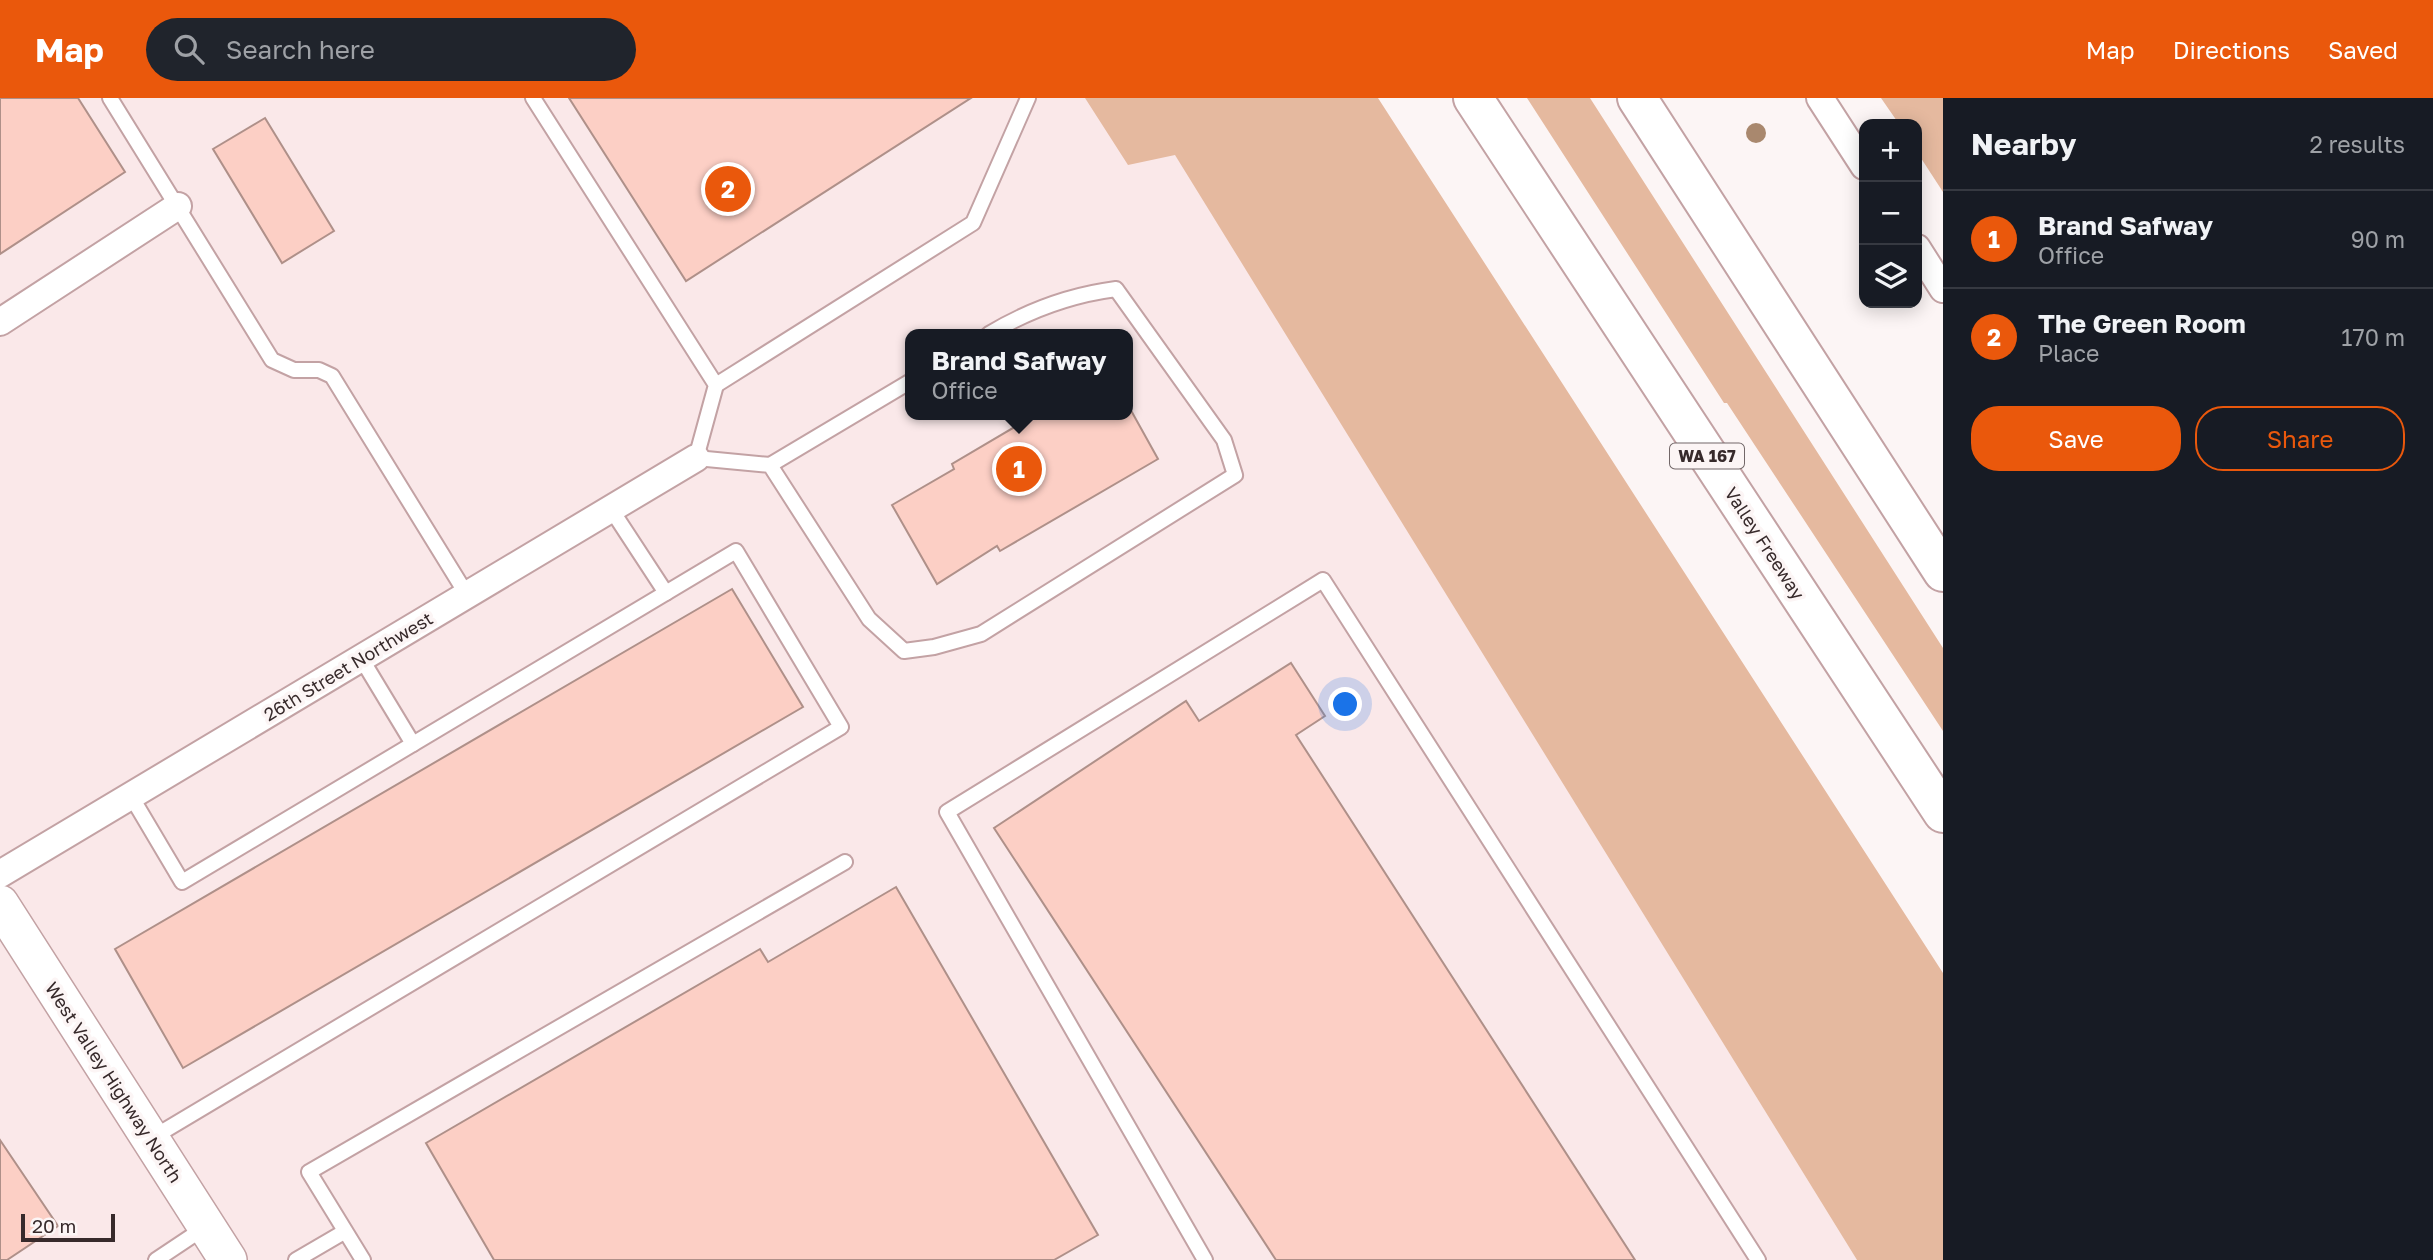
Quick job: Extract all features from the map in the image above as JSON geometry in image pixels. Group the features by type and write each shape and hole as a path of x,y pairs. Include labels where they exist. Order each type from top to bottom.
{"highway":[{"name":"Valley Freeway","path":"1473,98 1943,813"},
{"path":"1637,98 1943,572"}],"main road":[{"name":"West Valley Highway North","path":"0,904 228,1260"}],"street":[{"path":"1820,98 1859,158"},
{"path":"0,322 177,206"},
{"path":"1922,256 1943,289"},
{"name":"26th Street Northwest","path":"0,874 696,458"}],"lane":[{"path":"110,98 272,360 294,370 319,370 332,376 467,595"},
{"path":"533,98 716,385"},
{"path":"905,385 770,465 696,458 716,385 973,223 1028,98"},
{"path":"770,465 869,619 904,651 934,648 981,634 1235,475 1224,440 1116,289 1083,293 1015,319 998,329"},
{"path":"611,509 666,593"},
{"path":"131,796 182,882 736,551 841,727 151,1139"},
{"path":"1205,1260 947,812 1323,580 1758,1260"},
{"path":"361,658 414,744"},
{"path":"363,1260 309,1172 845,862"},
{"path":"156,1260 207,1226"},
{"path":"296,1260 344,1232"}],"shaded area":[{"path":"0,98 1137,98 1180,162 1857,1260 0,1260"},
{"path":"1085,98 1378,98 1943,973 1943,1260 1857,1260 1175,155 1128,165"},
{"path":"1527,98 1590,98 1943,648 1943,731 1727,403 1724,403"},
{"path":"1881,98 1943,98 1943,192 1922,160 1922,119 1896,119"}],"building":[{"path":"0,98 78,98 125,172 0,254"},
{"path":"569,98 971,98 686,281"},
{"path":"265,118 334,231 282,263 213,149"},
{"path":"1133,414 1158,459 1000,551 997,546 937,584 892,505 954,469 952,464 1027,420 1133,420"},
{"path":"732,589 803,707 183,1068 115,949"},
{"path":"1291,663 1325,716 1296,735 1635,1260 1276,1260 994,828 1186,701 1199,721"},
{"path":"896,887 1098,1235 1054,1260 494,1260 426,1143 760,949 768,962"},
{"path":"0,1140 58,1226 7,1260 0,1260"}],"place":[{"name":"The Green Room","path":"728,189"},
{"name":"Brand Safway","path":"1019,469"}]}
